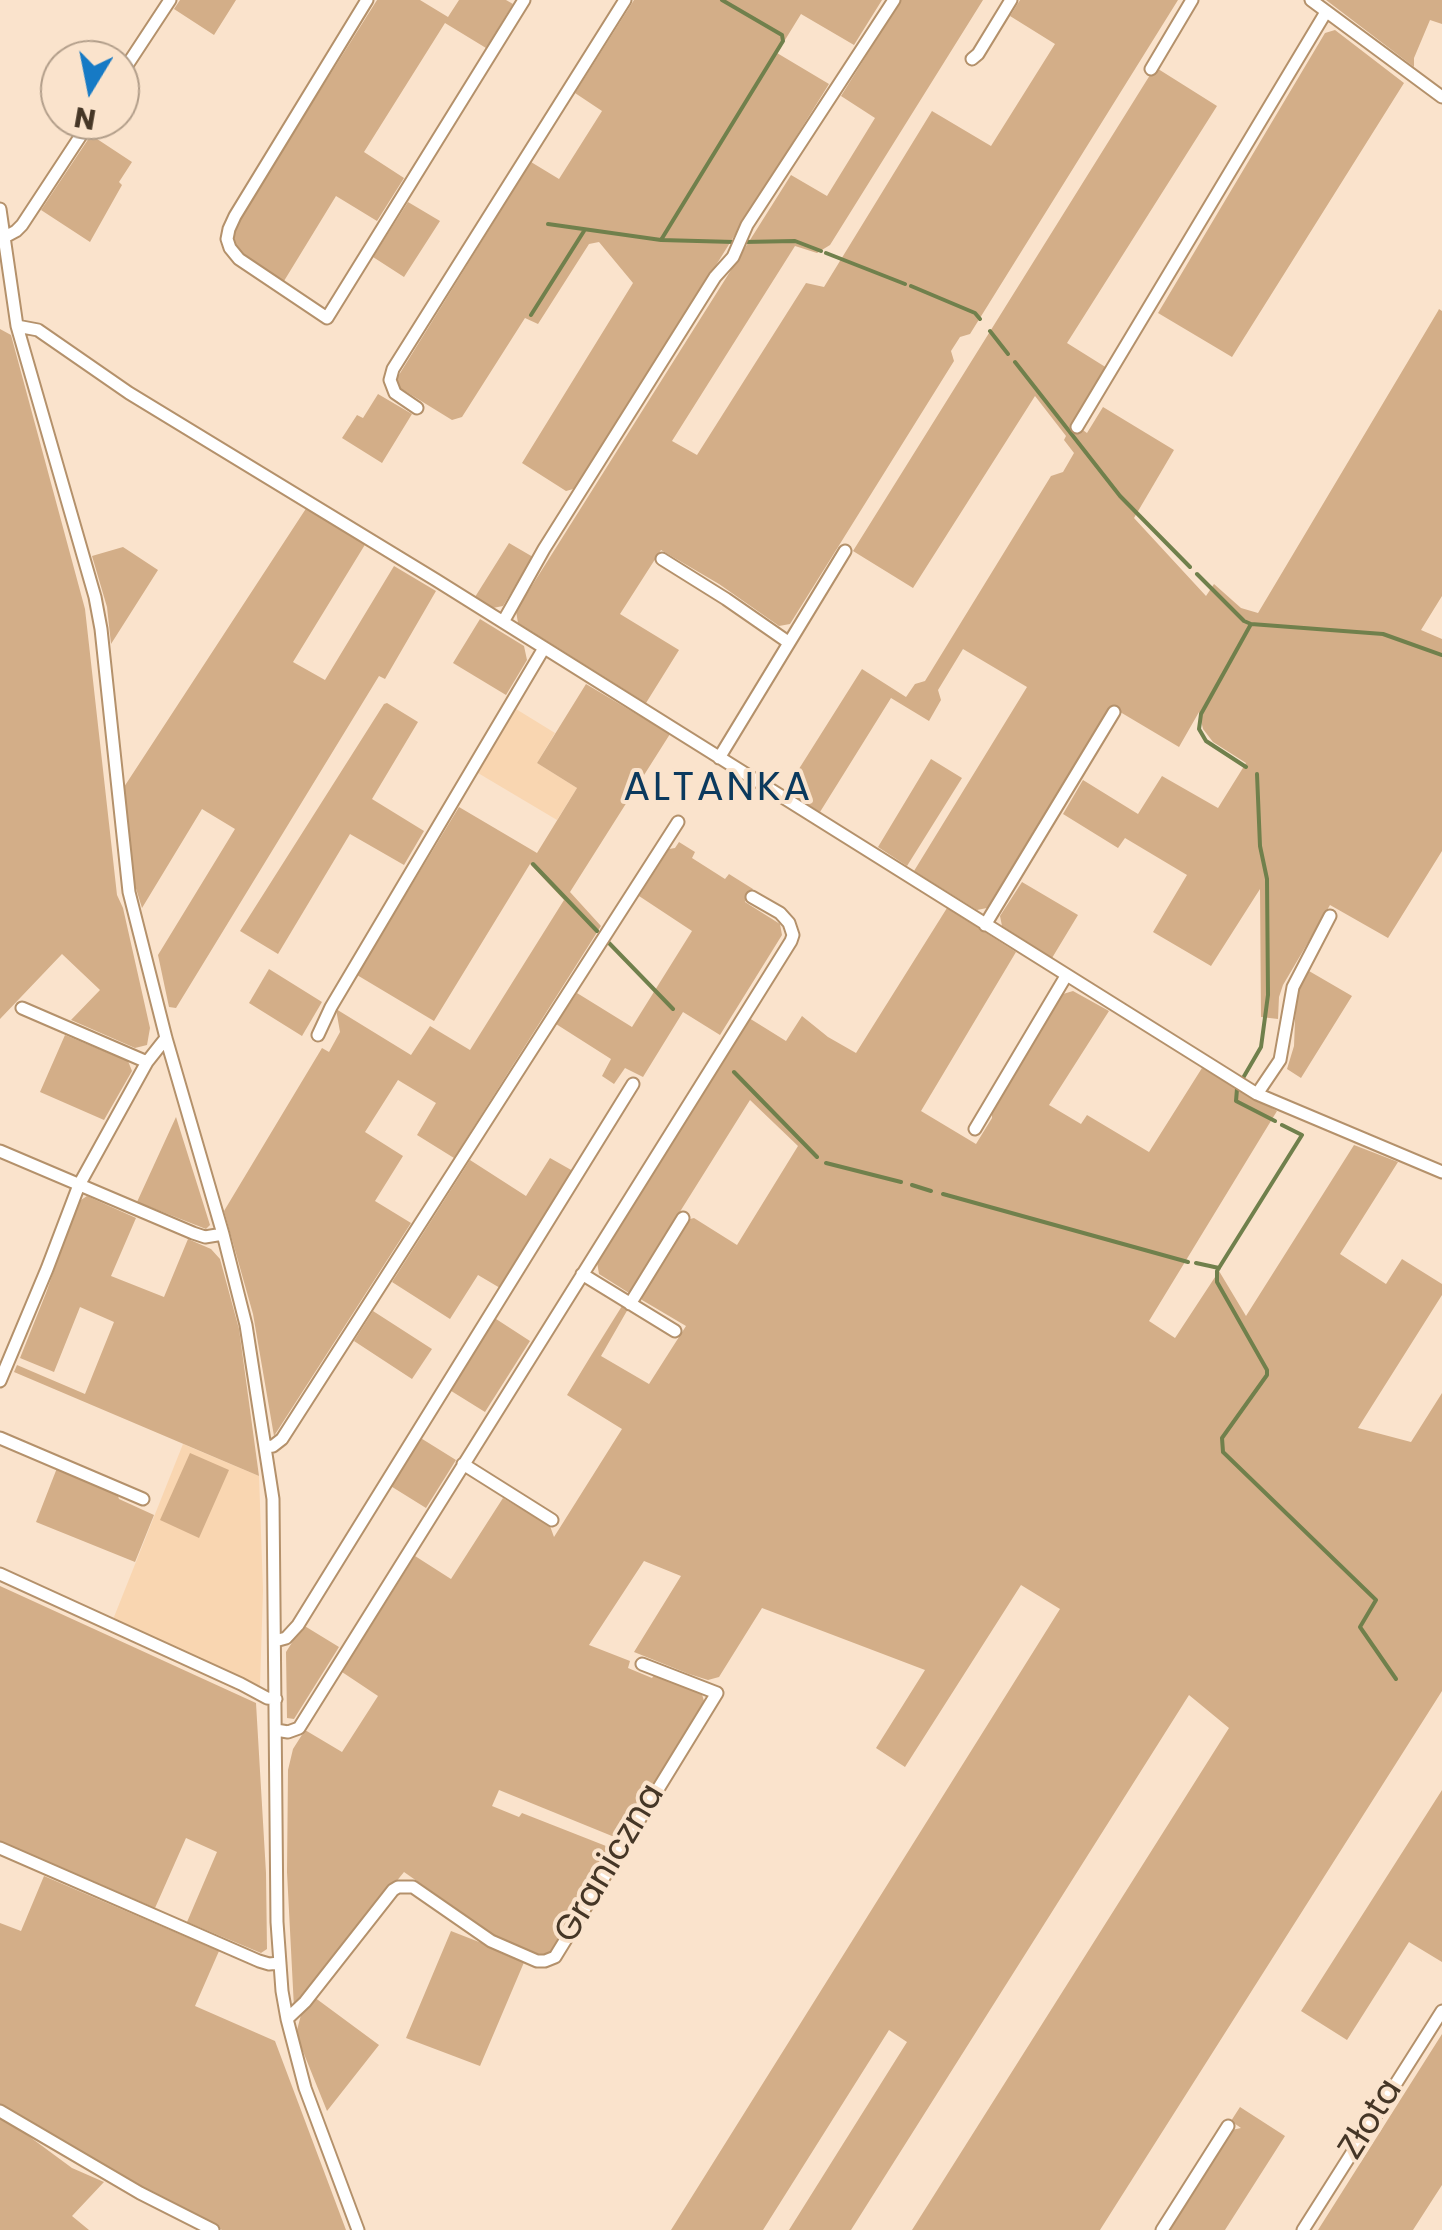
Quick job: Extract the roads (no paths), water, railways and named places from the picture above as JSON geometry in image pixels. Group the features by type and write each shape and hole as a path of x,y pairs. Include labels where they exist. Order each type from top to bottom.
{"street":[{"path":"140,46 170,0"},
{"path":"368,0 228,229 230,248 239,258 327,318 524,0"},
{"path":"416,408 394,393 390,380 394,369 625,0"},
{"path":"502,622 715,277 733,257 747,225 894,0"},
{"path":"972,59 1011,0"},
{"path":"1151,69 1192,0"},
{"path":"1310,0 1442,97"},
{"path":"1076,427 1326,12"},
{"path":"3,238 22,225 78,140"},
{"path":"0,210 17,326 95,597 129,892 246,1325 274,1518 280,1964 287,2019 305,2088 358,2230"},
{"path":"17,326 38,330 129,394 544,648 1257,1094 1442,1172"},
{"path":"720,758 845,551"},
{"path":"662,559 788,642"},
{"path":"318,1035 331,1006 544,648"},
{"path":"985,925 1114,712"},
{"path":"266,1448 282,1439 678,822"},
{"path":"276,1730 288,1732 299,1728 792,940 789,923 752,897"},
{"path":"1257,1094 1280,1060 1293,987 1330,916"},
{"path":"974,1129 1066,976"},
{"path":"22,1008 147,1062"},
{"path":"0,1381 79,1186 147,1062 166,1038"},
{"path":"275,1641 286,1638 298,1625 633,1084"},
{"path":"0,1151 194,1234 222,1234"},
{"path":"630,1304 684,1218"},
{"path":"582,1274 675,1331"},
{"path":"0,1438 144,1499"},
{"path":"463,1464 552,1520"},
{"path":"0,1574 276,1699"},
{"name":"Graniczna","path":"287,2019 306,2002 398,1887 413,1887 492,1941 522,1955 540,1962 555,1956 717,1692 642,1664"},
{"path":"0,1848 259,1961 280,1964"},
{"name":"Złota","path":"1303,2230 1442,2011"},
{"path":"0,2111 140,2193 213,2230"},
{"path":"1162,2230 1228,2126"}],"waterway":[{"path":"661,240 783,41 782,35 722,0"},
{"path":"548,224 661,240 734,242"},
{"path":"531,315 584,231"},
{"path":"743,242 795,241 821,251"},
{"path":"826,253 905,284"},
{"path":"911,286 975,313 980,319"},
{"path":"990,331 1008,354"},
{"path":"1015,362 1120,496 1190,567"},
{"path":"1197,574 1251,624"},
{"path":"1246,767 1206,741 1199,729 1201,714 1251,624 1383,634 1442,655"},
{"path":"1243,1078 1261,1047 1268,995 1267,879 1260,846 1257,774"},
{"path":"533,864 597,931"},
{"path":"609,943 673,1009"},
{"path":"734,1072 817,1157"},
{"path":"1237,1089 1236,1101 1275,1121"},
{"path":"1282,1125 1302,1135 1217,1271 1217,1282 1267,1370 1222,1438 1223,1452 1376,1600 1360,1627 1396,1679"},
{"path":"826,1163 901,1182"},
{"path":"912,1185 931,1191"},
{"path":"943,1194 1188,1262"},
{"path":"1196,1263 1219,1268"}],"district":[{"name":"ALTANKA","path":"718,790"}]}
